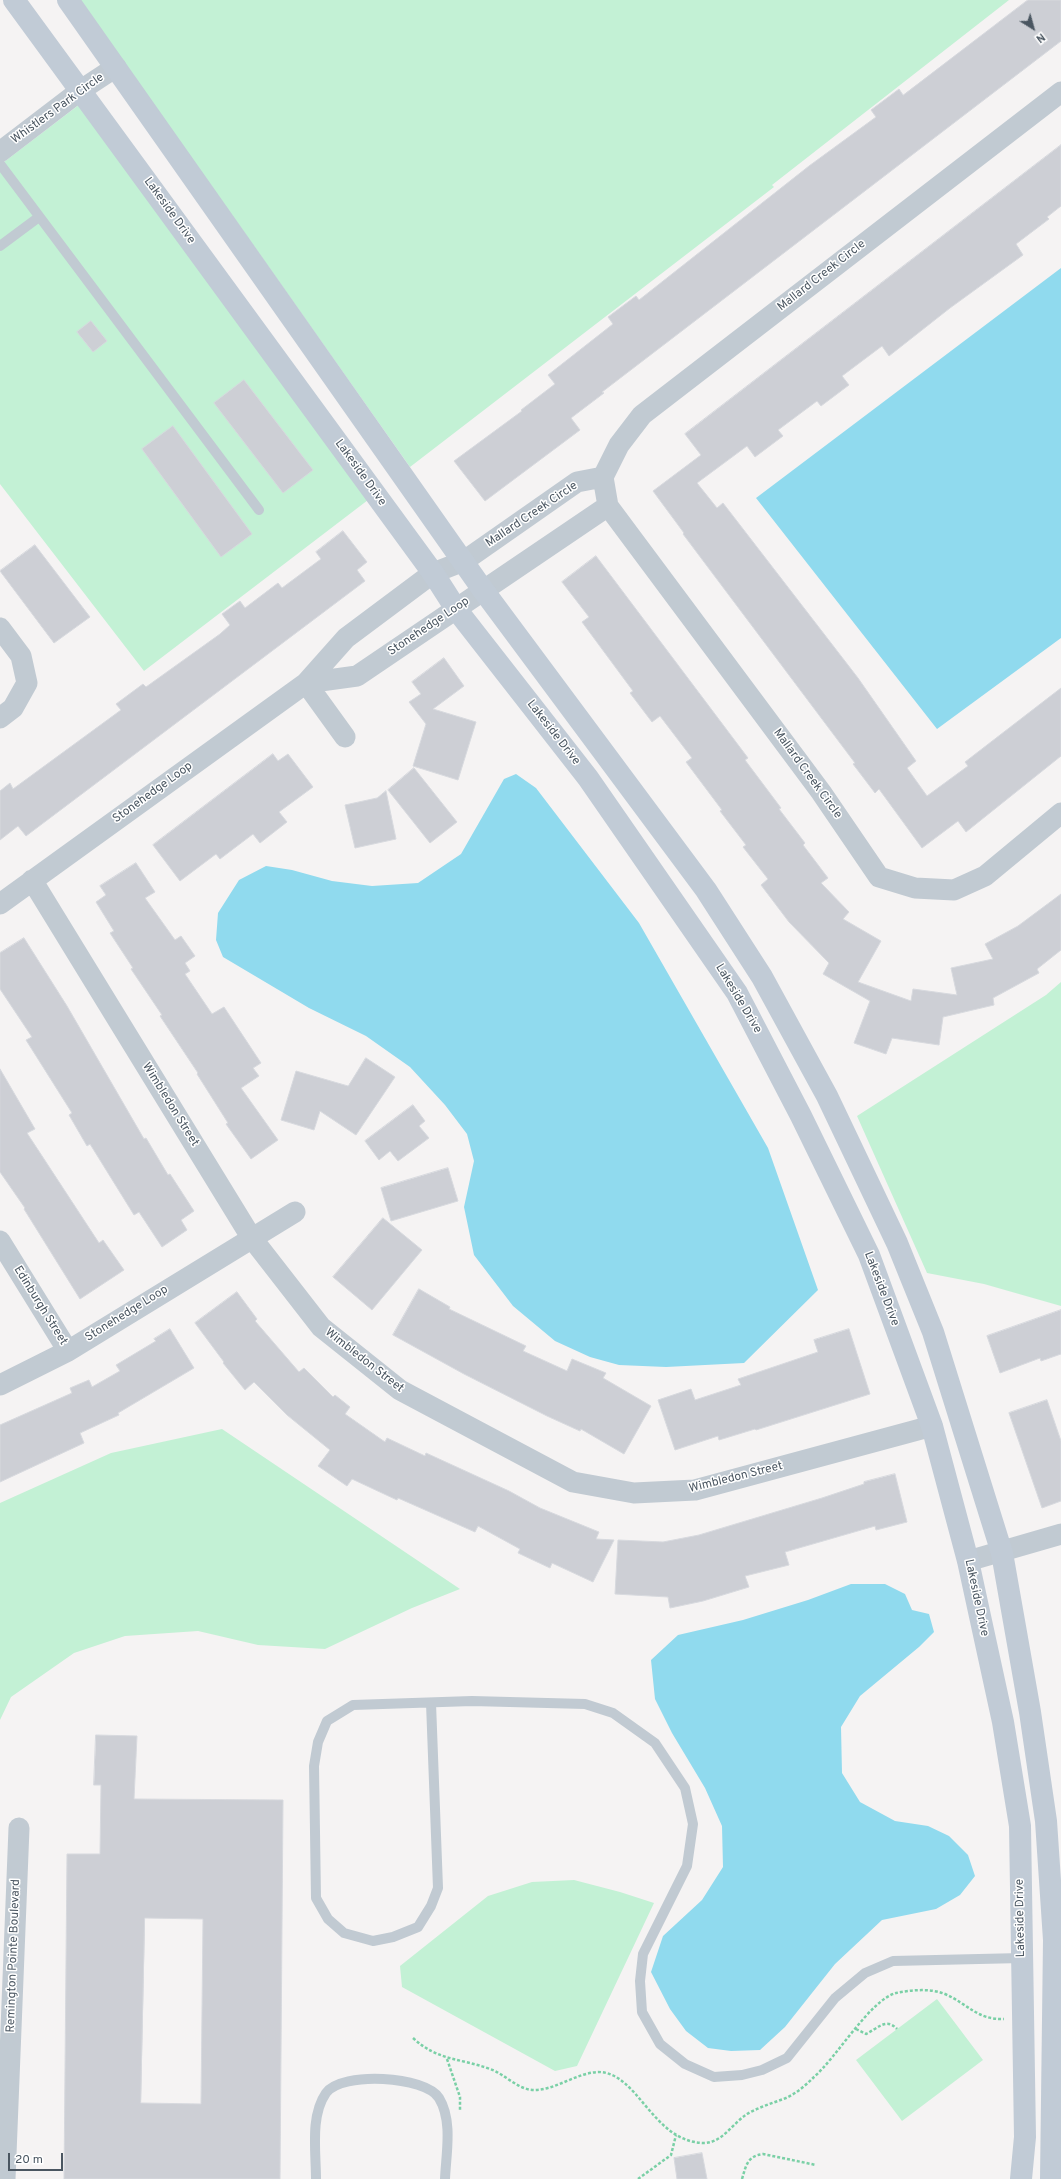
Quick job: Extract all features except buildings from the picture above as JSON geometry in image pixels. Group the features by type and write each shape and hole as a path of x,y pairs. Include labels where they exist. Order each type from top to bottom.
{"street":[{"name":"Lakeside Drive","path":"14,0 433,573 456,608 588,778 737,993 802,1116 869,1255 932,1426 968,1561 1003,1722 1020,1826 1025,2137 1021,2179"},
{"path":"68,0 484,590 706,890 762,977 824,1090 897,1243 933,1332 1002,1553 1030,1712 1046,1821 1057,1940 1058,1977 1052,2179"},
{"name":"Whistlers Park Circle","path":"0,152 81,90 116,67"},
{"name":"Mallard Creek Circle","path":"1061,92 642,415 619,445 603,477 608,506 821,792 879,877 915,888 954,890 985,876 1061,812"},
{"name":"Mallard Creek Circle","path":"464,561 577,482 603,477"},
{"path":"484,590 608,506"},
{"name":"Stonehedge Loop","path":"0,904 306,684 346,638 433,573 464,561"},
{"name":"Stonehedge Loop","path":"306,684 357,676 484,590"},
{"path":"0,628 21,656 27,683 13,708 0,718"},
{"path":"306,684 345,737"},
{"name":"Wimbledon Street","path":"32,880 252,1237 320,1327 400,1390 573,1482 634,1493 695,1490 932,1426"},
{"name":"Stonehedge Loop","path":"0,1385 68,1351 295,1212"},
{"name":"Edinburgh Street","path":"0,1241 68,1351"},
{"path":"968,1561 1002,1553 1061,1534"},
{"name":"Remington Pointe Boulevard","path":"5,2179 19,1828"},
{"path":"1022,1958 1057,1940"},
{"path":"1022,1958 1058,1977"}],"lane":[{"path":"0,164 259,510"},
{"path":"0,246 39,217"},
{"path":"431,1703 438,1888 431,1906 418,1927 393,1938 373,1942 344,1933 328,1919 316,1898 314,1766 318,1742 328,1721 353,1705 472,1701 585,1704 613,1713 655,1743 685,1788 693,1824 687,1866 644,1954 640,1982 642,2012 660,2044 685,2064 714,2077 749,2074 762,2070 787,2058 835,1998 865,1972 893,1961 1022,1958"},
{"path":"316,2179 316,2116 327,2092 334,2086 349,2081 396,2079 420,2085 430,2090 438,2098 445,2112 447,2124 445,2179"}],"path":[{"path":"856,2029 866,2034 881,2024 888,2024 897,2029"},
{"path":"638,2179 671,2155 676,2135"},
{"path":"742,2179 747,2162 755,2155 763,2154 816,2165"}],"green space":[{"path":"80,0 1009,0 772,185 774,187 410,467"},
{"path":"80,104 368,500 144,671 0,484 0,165"},
{"path":"1061,982 1061,1306 984,1284 927,1273 857,1116 1046,995"},
{"path":"222,1429 460,1589 412,1608 325,1649 258,1645 198,1631 125,1636 74,1653 11,1697 0,1720 0,1503 111,1453"},
{"path":"574,1880 654,1903 577,2066 555,2071 402,1987 400,1966 488,1896 532,1882"},
{"path":"937,1999 983,2060 902,2121 856,2060"}],"water":[{"path":"1061,268 1061,638 937,729 756,498"},
{"path":"516,774 536,788 639,923 768,1148 818,1290 744,1363 666,1367 619,1365 590,1357 555,1341 513,1306 474,1255 464,1207 474,1161 467,1134 445,1105 410,1067 366,1036 309,1008 223,957 216,940 218,913 239,880 266,866 292,870 332,881 372,886 418,883 461,854 504,779"},
{"path":"851,1584 885,1584 905,1594 912,1610 929,1614 934,1632 919,1647 860,1696 841,1727 842,1773 860,1802 895,1821 928,1826 949,1836 968,1855 975,1876 960,1895 936,1909 882,1920 835,1964 785,2027 760,2050 731,2051 708,2048 686,2031 670,2009 651,1972 663,1936 702,1900 723,1867 722,1826 705,1788 672,1733 655,1699 651,1660 678,1635 743,1620 808,1600"}]}
